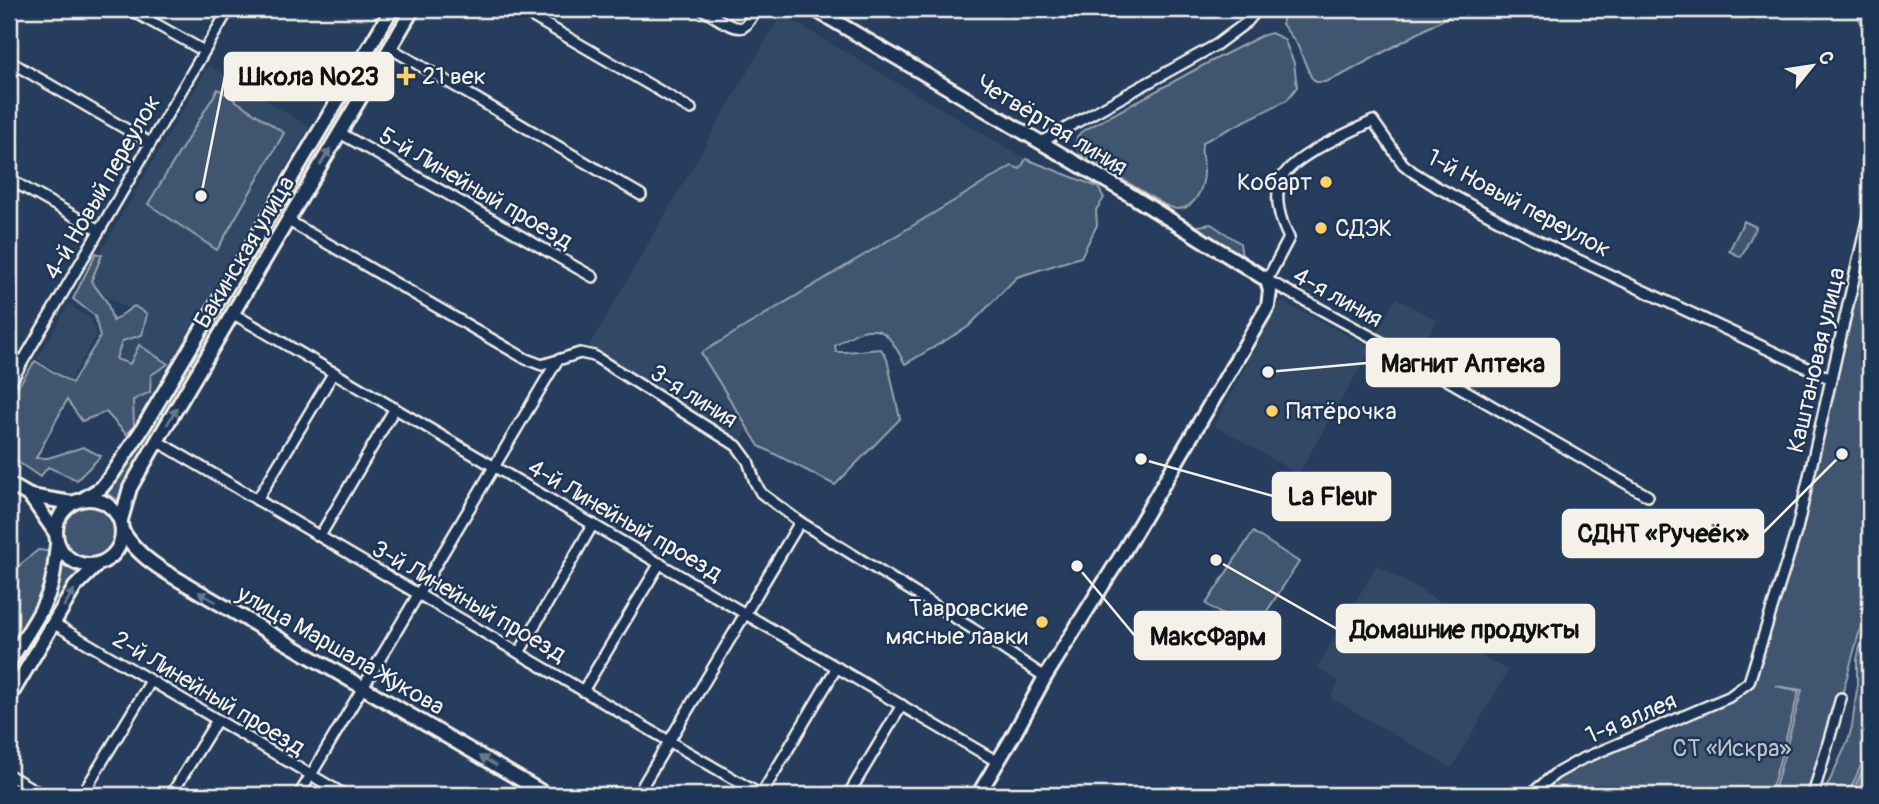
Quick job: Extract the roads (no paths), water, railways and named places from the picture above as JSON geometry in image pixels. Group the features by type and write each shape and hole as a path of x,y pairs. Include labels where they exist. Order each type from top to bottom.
{"street":[{"path":"129,9 204,51"},
{"name":"4-й Новый переулок","path":"9,385 229,9"},
{"name":"Бакинская улица","path":"78,501 101,488 111,477 141,431 391,9"},
{"name":"Бакинская улица","path":"122,526 130,488 413,9"},
{"path":"519,9 691,108"},
{"path":"702,9 734,28 743,27 756,9"},
{"name":"Четвёртая линия","path":"814,9 1041,142 1268,280"},
{"path":"1041,142 1216,45 1247,22 1258,9"},
{"path":"390,48 641,195"},
{"path":"9,61 150,143"},
{"path":"350,79 366,88"},
{"name":"1-й Новый переулок","path":"978,795 1045,677 1121,556 1268,306 1268,280 1289,238 1280,215 1280,180 1288,168 1303,156 1373,121 1403,164 1437,187 1534,239 1831,379"},
{"name":"5-й Линейный проезд","path":"340,133 593,277"},
{"path":"9,180 99,230"},
{"name":"Каштановая улица","path":"1749,682 1797,528 1870,208"},
{"name":"3-я линия","path":"287,220 526,359 542,365 580,353 594,356 737,446 748,461 761,493 800,522 1045,677"},
{"path":"242,259 258,268"},
{"name":"4-я линия","path":"1268,280 1648,496"},
{"name":"4-й Линейный проезд","path":"232,313 998,762"},
{"path":"9,354 22,362"},
{"path":"299,795 557,361"},
{"path":"257,500 334,372"},
{"path":"320,536 395,408"},
{"name":"3-й Линейный проезд","path":"157,441 761,795"},
{"path":"9,484 30,496 78,501 95,499 106,503 115,510 122,526 121,544 115,554 98,564 83,565 72,561 63,554 30,496"},
{"path":"9,663 50,589 57,520 63,510 78,501"},
{"path":"637,795 800,522"},
{"path":"519,653 593,524"},
{"name":"улица Маршала Жукова","path":"122,526 135,549 154,565 547,795"},
{"path":"583,691 660,563"},
{"path":"9,698 75,587 98,564"},
{"name":"2-й Линейный проезд","path":"53,623 345,795"},
{"path":"761,795 838,667"},
{"path":"82,795 151,681"},
{"name":"1-я аллея","path":"1532,795 1555,774 1580,760 1730,697 1749,682"},
{"path":"1813,795 1841,698"},
{"path":"848,795 902,705"},
{"path":"172,795 217,720"},
{"path":"9,775 43,795"}],"place":[{"name":"21 век","path":"406,76"},
{"name":"Кобарт","path":"1326,182"},
{"name":"Школа №23","path":"201,196"},
{"name":"СДЭК","path":"1321,228"},
{"name":"Магнит Аптека","path":"1268,372"},
{"name":"Пятёрочка","path":"1272,411"},
{"name":"СДНТ «Ручеёк»","path":"1842,454"},
{"name":"La Fleur","path":"1141,459"},
{"name":"Домашние продукты","path":"1216,560"},
{"name":"МаксФарм","path":"1077,566"},
{"name":"Тавровские мясные лавки","path":"1042,622"}],"park label":[{"name":"СТ «Искра»","path":"1732,748"}]}
